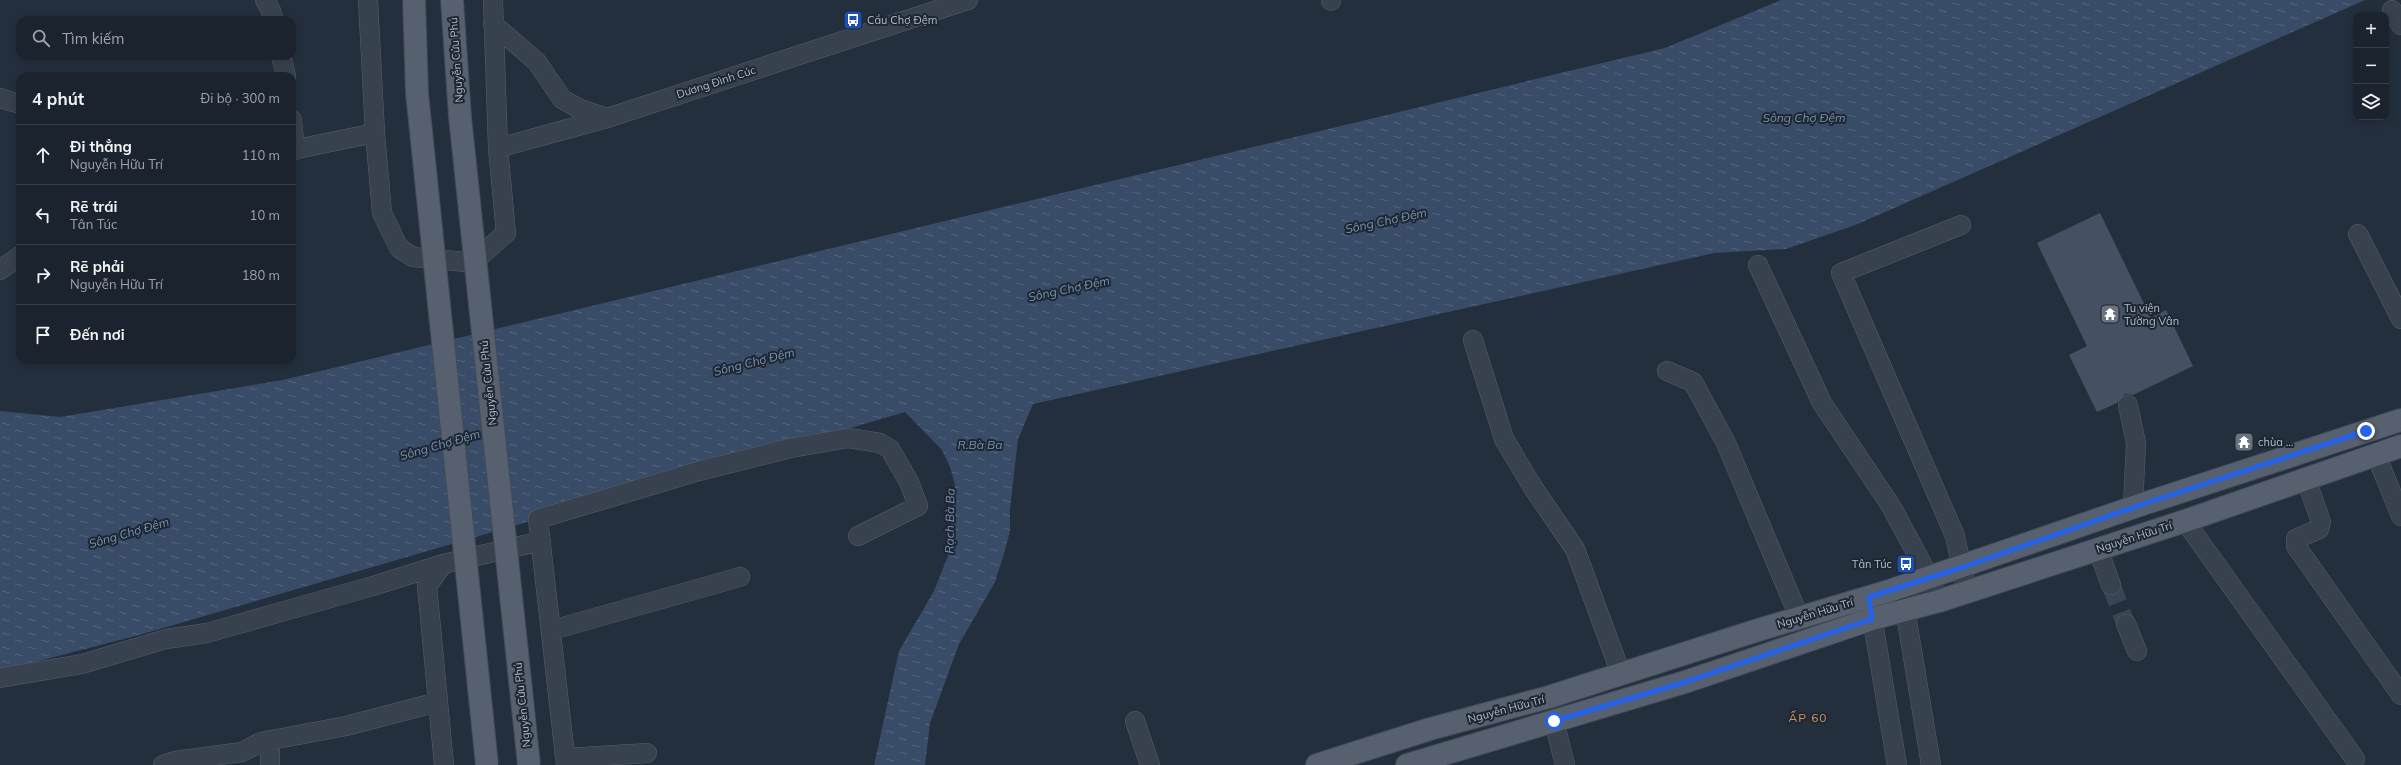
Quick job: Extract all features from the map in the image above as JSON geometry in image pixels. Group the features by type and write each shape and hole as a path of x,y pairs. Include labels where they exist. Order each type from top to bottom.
{"main road":[{"path":"414,0 417,93 487,765"},
{"name":"Nguyễn Cửu Phú","path":"452,0 460,118 529,765"},
{"name":"Nguyễn Hữu Trí","path":"1317,765 1430,729 1549,697 1799,617 1901,587 1963,567 2138,505 2401,420"},
{"name":"Nguyễn Hữu Trí","path":"1407,765 1685,682 1872,619 1905,612 2185,521 2401,446"},
{"path":"2138,505 2153,531"},
{"path":"1430,729 1435,756"}],"street":[{"path":"265,0 272,11 273,16"},
{"path":"368,0 375,133 382,213 399,248 413,257 466,262 479,257 506,233 498,148 493,0"},
{"name":"Dương Đình Cúc","path":"498,148 607,118 968,0"},
{"path":"493,24 537,62 562,99 580,109 607,118"},
{"path":"282,60 285,72"},
{"path":"0,98 16,103"},
{"path":"296,150 375,133"},
{"path":"1961,225 1841,273 1955,536 1963,567 1967,592"},
{"path":"2358,234 2401,319"},
{"path":"0,270 16,259"},
{"path":"1758,265 1822,403 1891,506 1929,577 1939,601"},
{"path":"1473,340 1504,439 1534,489 1575,549 1621,674"},
{"path":"1667,371 1693,382 1726,443 1799,617"},
{"path":"2128,405 2136,443 2138,505"},
{"path":"647,753 566,762 552,630 538,519 700,471 791,448 848,438 880,443 890,449 909,482 918,506 858,536"},
{"path":"2376,455 2401,516"},
{"path":"2306,479 2321,522 2319,529 2296,539 2296,546 2401,695"},
{"path":"2185,521 2355,759"},
{"path":"0,678 82,664 166,639 207,633 373,586 443,564 541,541"},
{"path":"2098,549 2111,585"},
{"path":"443,564 427,586 444,765"},
{"path":"552,630 740,577"},
{"path":"1901,587 1931,765"},
{"path":"1869,597 1897,765"},
{"path":"2126,624 2138,651"},
{"path":"163,765 175,761 199,762 242,752 261,742 346,726 438,702"},
{"path":"1135,721 1150,765"},
{"path":"1554,721 1564,765"},
{"path":"270,740 270,765"}],"water":[{"name":"Sông Chợ Đệm","path":"1781,0 2365,0 1858,224 1786,249 1714,253 1033,404 1018,439 1010,509 1010,531 1003,557 995,582 959,644 930,723 925,765 874,765 899,651 934,591 948,556 955,485 950,467 942,450 905,412 139,635 0,671 0,411 60,417 283,380 1665,48"}],"building":[{"name":"Tu viện Tường Vân","path":"2100,213 2151,318 2166,310 2193,366 2133,395 2125,394 2117,403 2097,412 2069,355 2087,346 2037,243"}],"tunnel":[{"path":"2111,585 2126,624"}],"place":[{"name":"Cầu Chợ Đệm","path":"853,20"},
{"name":"Tu viện Tường Vân","path":"2110,314"},
{"name":"chùa …","path":"2244,442"},
{"name":"Tân Túc","path":"1906,564"}],"district":[{"name":"ẤP 60","path":"1808,718"}],"route":[{"path":"1554,721 1685,682 1872,619 1869,597 1963,567 2143,504 2297,455 2366,431"}],"water label":[{"name":"R.Bà Ba","path":"980,445"},
{"name":"Rạch Bà Ba","path":"950,521"}]}
